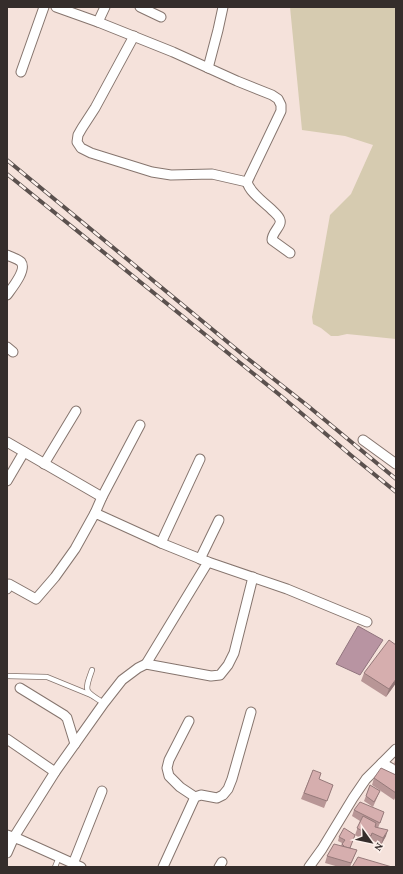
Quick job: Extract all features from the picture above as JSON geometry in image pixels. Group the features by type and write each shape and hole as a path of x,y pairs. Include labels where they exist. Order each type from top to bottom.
{"street":[{"path":"22,72 44,7"},
{"path":"56,7 173,52 278,99 281,105 281,111 247,182 248,187 254,194 278,215 280,223 272,236 272,240 290,253"},
{"path":"98,22 105,7"},
{"path":"140,7 161,17"},
{"path":"208,68 223,7"},
{"path":"134,36 95,108 78,135 77,142 81,148 91,153 152,172 171,175 212,174 247,182"},
{"path":"7,255 18,260 22,264 23,269 7,295"},
{"path":"44,464 76,411"},
{"path":"8,585 36,600 55,577 75,549 140,425"},
{"path":"363,440 396,464"},
{"path":"7,442 102,497"},
{"path":"7,481 24,452"},
{"path":"161,543 200,459"},
{"path":"95,513 161,543 204,560 287,589 366,622"},
{"path":"7,853 10,836 104,703 122,680 146,664 204,560 219,520"},
{"path":"146,664 211,676 220,675 228,665 234,653 252,577"},
{"path":"20,688 67,718 75,744"},
{"path":"163,867 195,797 201,795 217,798 223,795 228,789 232,780 251,712"},
{"path":"189,722 169,760 167,768 169,776 180,787 195,797"},
{"path":"7,739 55,772"},
{"path":"309,867 366,779 396,749"},
{"path":"382,763 396,771"},
{"path":"10,836 77,865 102,792"}],"lane":[{"path":"91,695 86,686 92,670"},
{"path":"7,676 47,677 91,695 104,703"},
{"path":"54,867 59,857"}],"shaded area":[{"path":"290,7 396,7 396,339 347,334 331,336 313,324 312,317 330,215 351,194 373,145 345,136 302,130"},
{"path":"358,626 383,640 360,675 336,664"}],"building":[{"path":"389,640 396,645 396,679 389,689 364,673"},
{"path":"381,768 396,775 396,793 374,778"},
{"path":"313,770 321,773 319,779 333,785 327,801 304,793"},
{"path":"370,785 380,791 374,802 366,796"},
{"path":"360,802 384,812 380,823 354,810"},
{"path":"363,816 376,823 375,827 388,830 383,838 372,833 371,836 357,828"},
{"path":"344,828 355,835 350,848 345,847 342,844 345,840 339,837"},
{"path":"334,844 357,850 351,863 327,856"},
{"path":"358,857 392,867 352,867"}],"railway":[{"path":"7,160 396,479"},
{"path":"7,174 281,396 396,492"}]}
